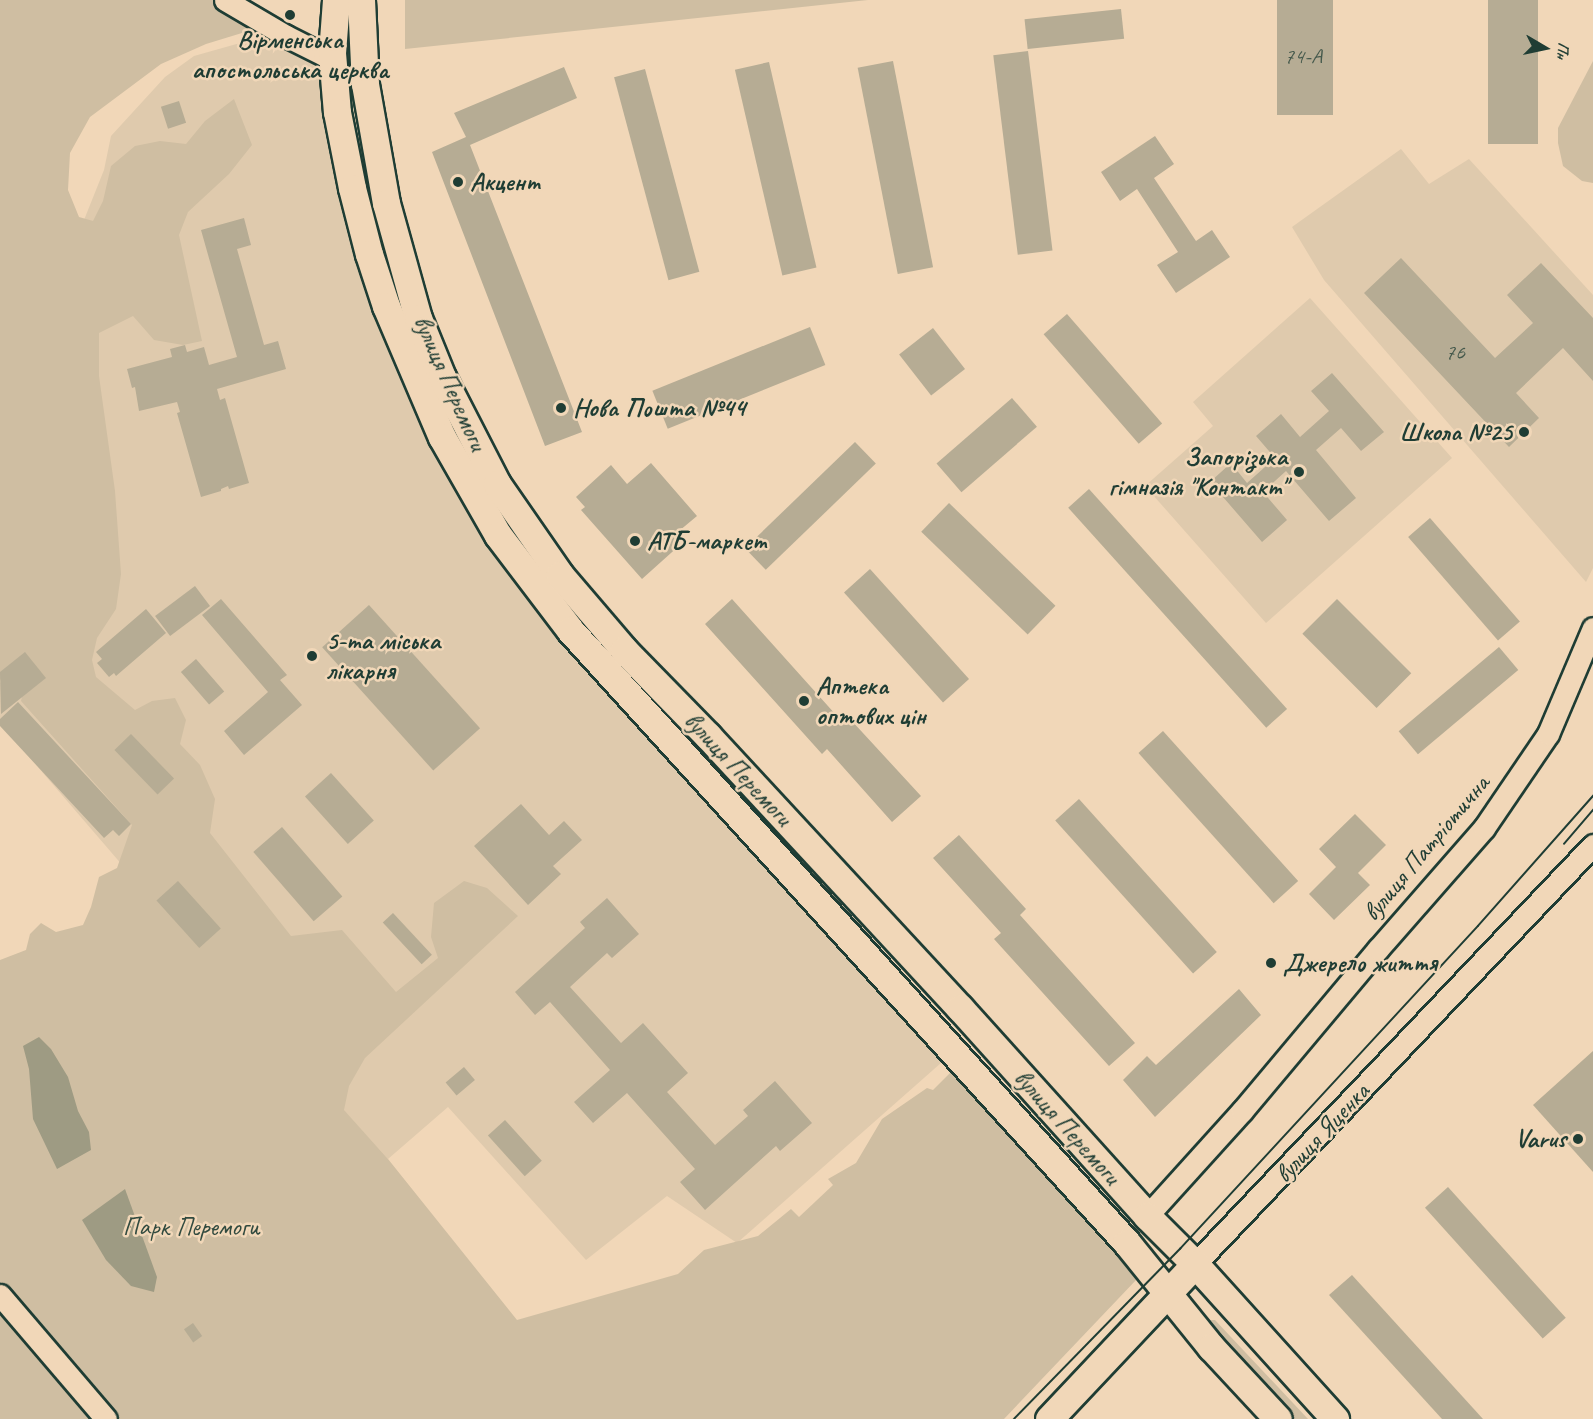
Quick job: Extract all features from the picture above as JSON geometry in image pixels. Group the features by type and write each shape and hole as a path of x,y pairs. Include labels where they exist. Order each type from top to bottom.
{"main road":[{"name":"вулиця Перемоги","path":"336,0 333,53 337,112 352,188 386,306 442,436 498,535 570,630 1118,1232 1211,1347 1278,1419"},
{"name":"вулиця Перемоги","path":"361,0 365,84 386,203 422,328 448,388 497,484 560,575 624,650 708,736 969,1018 1147,1216 1195,1264 1335,1419"},
{"path":"943,1042 969,1018"},
{"name":"вулиця Яценка","path":"1049,1419 1195,1264"}],"street":[{"path":"225,0 286,36 324,55 333,53"},
{"name":"вулиця Патріотична","path":"1147,1216 1242,1112 1378,949 1484,828 1548,734 1593,628"},
{"name":"вулиця Яценка","path":"1195,1264 1593,845"},
{"path":"0,1295 106,1419"}],"shaded area":[{"name":"5-та міська лікарня","path":"265,36 333,39 369,254 498,535 950,1055 737,1243 667,1196 586,1260 448,1107 388,1159 154,902 0,723 0,683 91,602 58,285 104,170 111,136 165,77 194,56"},
{"name":"Школа №25","path":"1401,149 1429,184 1469,159 1593,295 1593,568 1586,582 1324,280 1292,227"},
{"name":"Запорізька гімназія \"Контакт\"","path":"1310,298 1452,458 1266,623 1145,486 1213,426 1193,402"},
{"path":"39,1037 51,1049 68,1077 78,1111 89,1132 91,1150 57,1169 33,1119 29,1069 23,1046"},
{"path":"125,1189 157,1277 154,1292 131,1286 106,1260 82,1220"}],"green space":[{"name":"Парк Перемоги","path":"0,0 213,0 255,29 206,44 161,64 90,117 70,153 68,190 79,217 93,221 103,201 111,166 135,146 160,141 186,144 205,121 234,99 252,145 229,174 188,212 179,235 202,341 183,345 154,340 133,316 99,333 99,376 115,491 121,574 116,609 97,638 92,660 96,677 135,710 152,701 175,698 186,720 180,744 200,765 215,799 210,833 291,936 342,930 396,992 438,958 431,937 434,903 464,881 487,888 518,916 365,1058 349,1086 344,1110 388,1159 517,1320 678,1274 704,1250 758,1236 791,1209 799,1217 833,1185 828,1179 856,1163 882,1119 927,1088 933,1090 952,1071 1137,1279 1004,1419 0,1419 0,960 26,950 30,934 41,923 56,932 83,925 91,907 99,877 117,868 132,825 21,701 26,680 9,673 0,680"},
{"path":"405,0 868,0 405,49"},
{"path":"1593,61 1593,183 1582,181 1563,166 1558,143 1558,128"},
{"path":"1209,1320 1215,1320 1308,1419 1292,1419 1206,1330"}],"building":[{"path":"1277,0 1333,0 1333,115 1277,115"},
{"path":"1488,0 1538,0 1538,144 1488,144"},
{"path":"1121,9 1124,39 1028,49 1025,19"},
{"path":"1028,51 1052,251 1018,255 993,55"},
{"path":"893,61 933,267 898,274 858,68"},
{"path":"769,62 816,268 782,275 735,70"},
{"path":"564,67 577,98 470,145 582,432 545,446 432,152 466,137 454,113"},
{"path":"645,69 699,272 668,280 614,77"},
{"path":"179,101 186,123 168,129 161,107"},
{"path":"1155,136 1174,164 1154,178 1196,241 1212,230 1230,257 1176,293 1157,265 1178,252 1137,189 1120,201 1101,172"},
{"path":"244,218 251,245 237,249 264,345 278,341 286,369 217,389 220,400 225,398 249,483 229,489 228,486 221,491 201,497 177,413 180,412 177,402 139,411 135,387 132,388 127,369 172,357 170,349 185,345 187,352 204,347 209,365 237,357 201,230"},
{"path":"1401,258 1495,358 1533,323 1507,295 1541,263 1593,318 1593,381 1563,348 1516,393 1539,418 1509,447 1364,293"},
{"path":"1067,314 1162,423 1139,444 1044,334"},
{"path":"810,327 825,365 668,429 652,391"},
{"path":"933,328 965,369 931,395 899,354"},
{"path":"1332,373 1384,432 1361,451 1341,428 1316,450 1356,498 1329,521 1286,471 1263,492 1287,520 1262,542 1210,482 1231,463 1247,483 1275,458 1256,436 1281,414 1300,437 1329,411 1311,391"},
{"path":"1012,398 1037,427 961,492 937,464"},
{"path":"855,442 876,464 766,570 745,548"},
{"path":"651,463 697,516 673,536 681,544 642,579 581,510 585,507 576,497 611,465 627,484"},
{"path":"1089,489 1287,709 1266,728 1068,508"},
{"path":"949,503 1055,606 1028,635 921,532"},
{"path":"1430,518 1520,621 1498,640 1408,537"},
{"path":"870,569 969,679 943,702 844,592"},
{"path":"195,586 210,606 170,636 155,616"},
{"path":"221,599 287,675 280,680 302,705 244,755 224,731 268,692 202,615"},
{"path":"732,599 845,725 851,720 921,796 892,822 827,749 822,754 705,624"},
{"path":"1337,599 1411,673 1377,708 1302,634"},
{"path":"369,605 480,728 433,771 322,647"},
{"path":"146,609 166,633 116,676 114,673 109,677 97,663 102,659 96,652"},
{"path":"1499,647 1518,670 1418,754 1399,731"},
{"path":"25,652 46,678 1,714 0,672"},
{"path":"196,659 224,691 209,705 181,672"},
{"path":"18,702 131,824 119,836 113,830 104,838 0,726 0,719"},
{"path":"1163,731 1298,881 1274,903 1138,753"},
{"path":"131,734 174,779 158,795 114,750"},
{"path":"331,773 374,821 348,844 305,796"},
{"path":"1079,799 1217,952 1193,974 1055,820"},
{"path":"521,804 549,835 564,821 582,840 553,866 561,874 528,905 474,846"},
{"path":"1355,814 1386,845 1358,873 1370,885 1334,920 1309,894 1336,867 1319,849"},
{"path":"282,827 342,896 314,921 253,852"},
{"path":"959,835 1026,909 1020,915 1135,1043 1109,1066 994,939 1001,933 933,858"},
{"path":"178,881 221,929 199,948 156,900"},
{"path":"607,898 639,934 612,958 607,953 570,987 621,1043 643,1023 688,1073 667,1092 715,1145 748,1116 743,1110 775,1081 812,1123 780,1151 776,1146 705,1210 680,1182 695,1169 627,1093 593,1123 574,1102 610,1070 550,1002 535,1015 515,992 585,928 580,922"},
{"path":"393,913 432,955 422,964 383,923"},
{"path":"1239,989 1261,1015 1155,1117 1123,1080 1147,1056 1156,1065"},
{"name":"Varus","path":"1593,1051 1593,1172 1533,1105"},
{"path":"464,1067 475,1080 457,1095 446,1082"},
{"path":"505,1120 542,1161 525,1176 488,1135"},
{"path":"1448,1187 1566,1318 1543,1339 1425,1208"},
{"path":"1352,1275 1483,1419 1442,1419 1329,1295"},
{"path":"193,1323 202,1336 193,1342 184,1329"}],"tram line":[{"path":"1014,1419 1180,1249 1478,926 1593,796"},
{"path":"1564,844 1593,810"}],"place":[{"name":"Вірменська апостольська церква","path":"290,15"},
{"name":"Акцент","path":"458,182"},
{"name":"Нова Пошта №44","path":"561,408"},
{"name":"Школа №25","path":"1524,432"},
{"name":"Запорізька гімназія \"Контакт\"","path":"1299,472"},
{"name":"АТБ-маркет","path":"635,541"},
{"name":"5-та міська лікарня","path":"312,656"},
{"name":"Аптека оптових цін","path":"804,701"},
{"name":"Джерело життя","path":"1271,963"},
{"name":"Varus","path":"1578,1139"}]}
